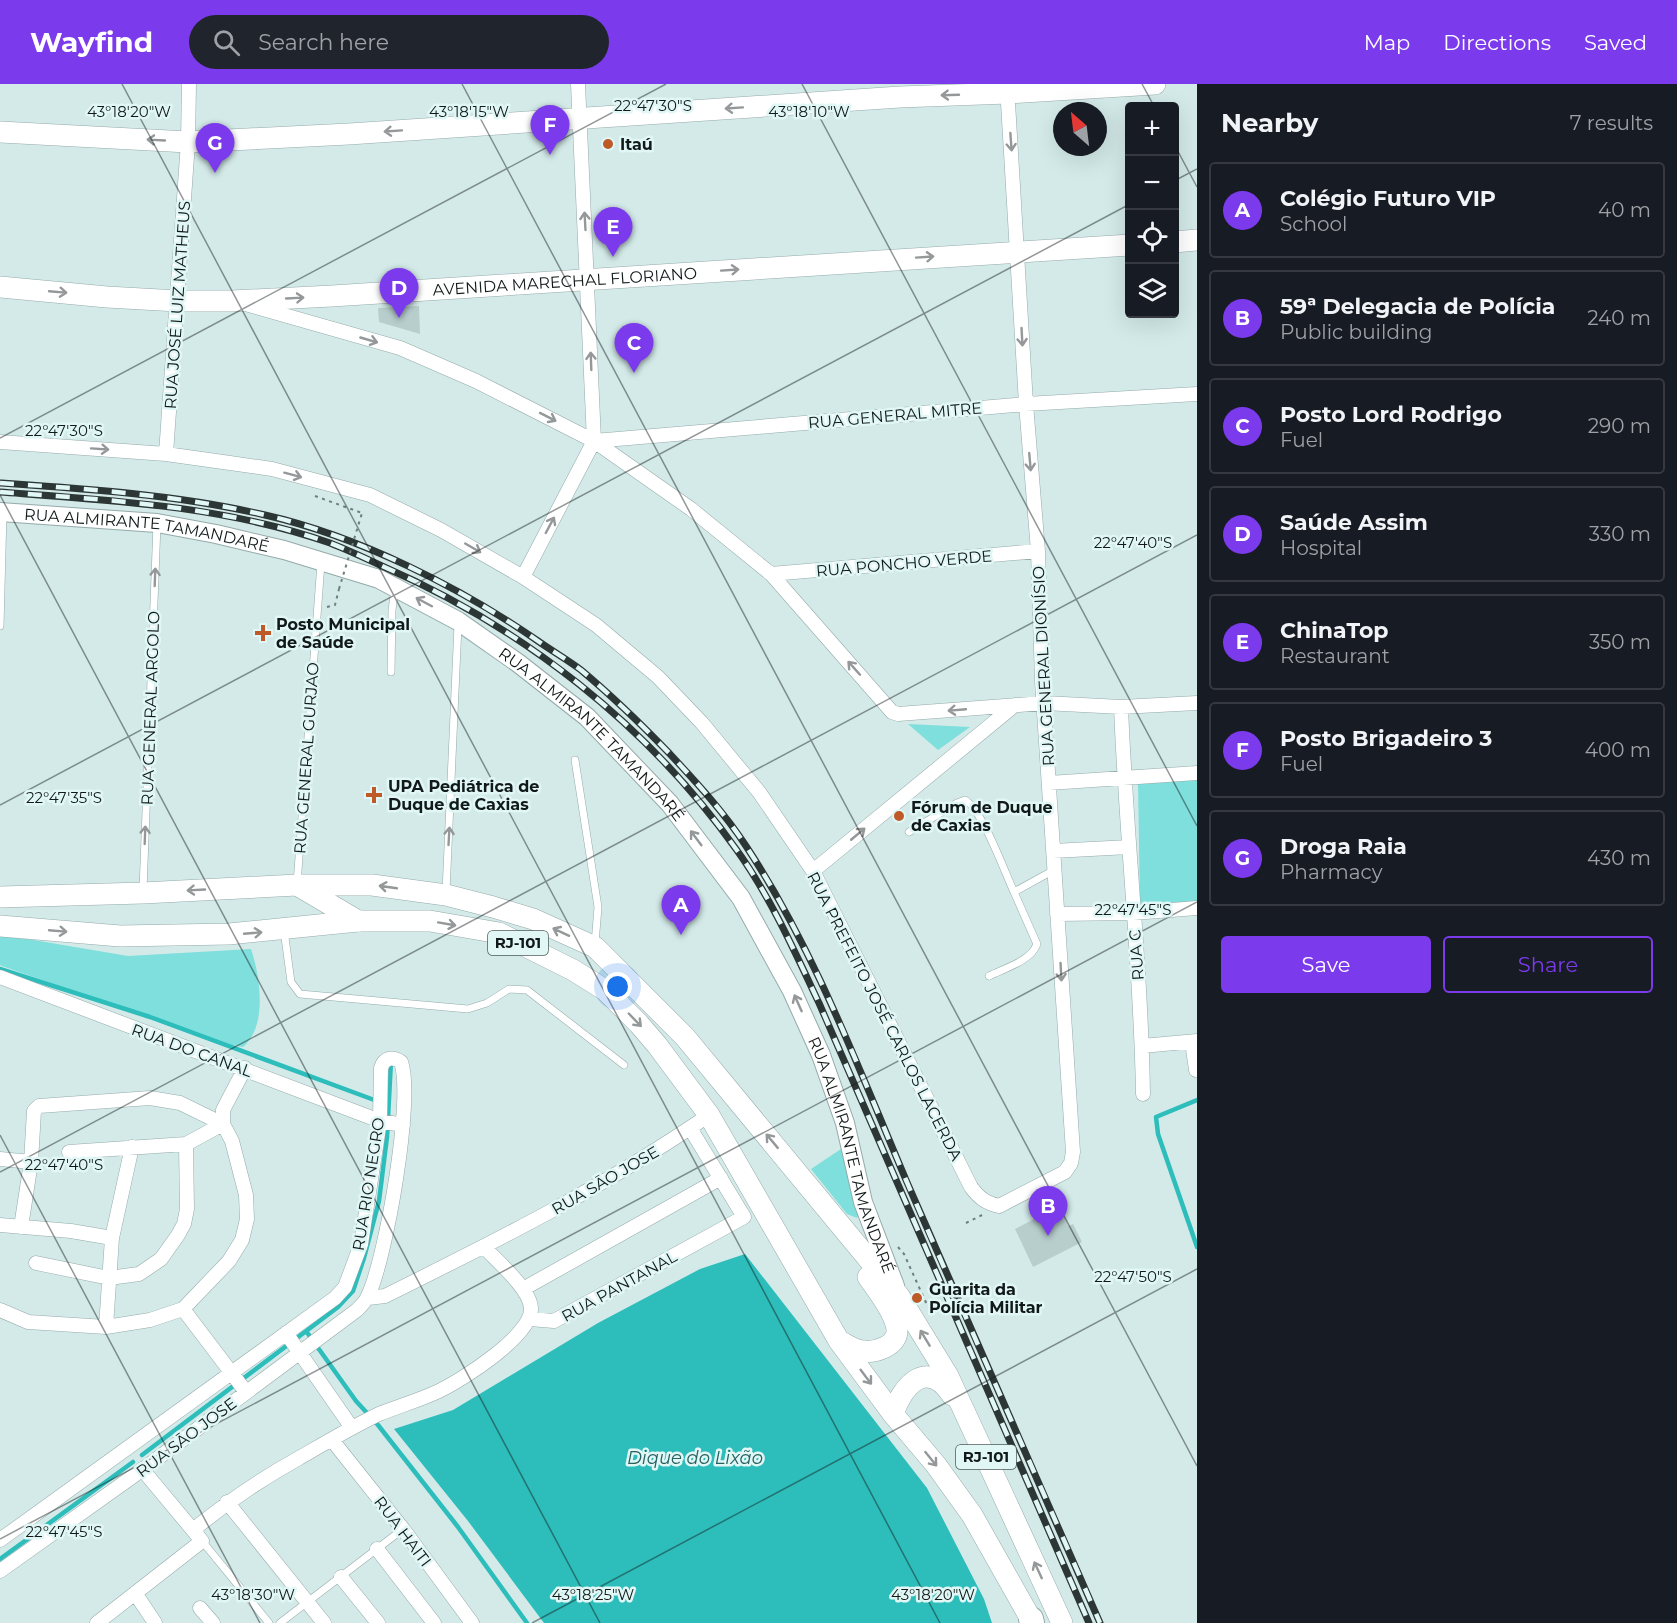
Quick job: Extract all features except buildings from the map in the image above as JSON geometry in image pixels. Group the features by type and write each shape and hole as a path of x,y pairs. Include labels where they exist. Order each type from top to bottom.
{"main road":[{"path":"0,132 188,142 900,97 1007,88 1155,84"},
{"path":"1179,242 1197,240"},
{"name":"AVENIDA MARECHAL FLORIANO","path":"0,287 107,297 232,301 1125,244"},
{"name":"RUA ALMIRANTE TAMANDARÉ","path":"2,512 157,523 216,534 322,560 379,579 458,621 518,663 587,717 670,804 741,898 792,991 821,1055 844,1123 863,1202 899,1296"},
{"path":"297,885 358,921"},
{"name":"RJ-101","path":"0,897 297,885 372,885 446,895 533,919 595,947 686,1037 899,1296 948,1376 1062,1623"},
{"name":"RJ-101","path":"0,926 120,936 229,934 358,921 430,921 499,933 573,970 605,990 639,1024 709,1115 839,1341 972,1515 1032,1622"},
{"path":"809,1186 838,1236 882,1296 897,1326 894,1341 871,1352 854,1349 839,1341"},
{"path":"893,1414 909,1384 927,1377 945,1384 974,1429"}],"street":[{"name":"RUA JOSÉ LUIZ MATHEUS","path":"166,454 188,142 189,84"},
{"path":"523,577 594,441 578,84"},
{"name":"RUA GENERAL DIONÍSIO","path":"999,1206 1065,1172 1071,1163 1073,1152 1044,703 1038,551 1026,404 1007,88"},
{"path":"232,301 400,348 476,381 594,441 691,509 771,574 892,712 904,715 1044,703 1121,707 1197,703"},
{"name":"RUA GENERAL MITRE","path":"594,441 1026,404 1197,394"},
{"name":"RUA PREFEITO JOSÉ CARLOS LACERDA","path":"0,441 166,454 272,469 370,495 441,530 523,577 596,626 658,677 702,723 759,792 813,871 971,1187 978,1197 987,1203 999,1206"},
{"name":"RUA PONCHO VERDE","path":"771,574 1038,551"},
{"path":"813,871 1015,705"},
{"name":"RUA C","path":"1121,707 1143,1094"},
{"path":"1049,783 1197,773"},
{"path":"1053,851 1129,847"},
{"path":"1057,914 1133,913 1197,908"},
{"name":"RUA DO CANAL","path":"0,977 125,1025 388,1117"},
{"path":"1142,1046 1195,1041 1196,1070"},
{"name":"RUA RIO NEGRO","path":"345,1287 361,1244 388,1117 405,1086 401,1062 395,1058 383,1062 379,1075 388,1117"},
{"path":"222,1124 223,1110 245,1068"},
{"path":"0,1310 28,1322 106,1327 150,1320 183,1309 230,1262 242,1240 247,1219 246,1195 232,1141 222,1124 180,1103 150,1098 39,1106 34,1111 31,1162 21,1227"},
{"name":"RUA SĀO JOSE","path":"0,1571 142,1469 245,1391 294,1343 321,1323 357,1310 368,1298 385,1296 583,1195 709,1115"},
{"path":"368,1298 377,1271 388,1220 388,1117"},
{"path":"69,1152 186,1144 222,1124"},
{"name":"RUA PANTANAL","path":"530,1319 554,1321 744,1217 690,1128"},
{"path":"36,1263 109,1278 139,1274 151,1267 161,1259 184,1224 187,1209 186,1144"},
{"path":"106,1327 112,1239 132,1147"},
{"path":"0,1159 31,1162"},
{"path":"523,1289 721,1178"},
{"path":"0,1226 71,1231 112,1239"},
{"path":"193,1530 227,1502 355,1426 381,1413 440,1391 489,1359 522,1332 530,1319 531,1306 523,1289 484,1247"},
{"name":"RUA SĀO JOSE","path":"0,1540 232,1375 294,1343 321,1323 335,1298 345,1287"},
{"path":"183,1309 245,1391"},
{"path":"294,1343 355,1426"},
{"name":"RUA HAITI","path":"332,1440 403,1529 472,1623"},
{"path":"97,1623 202,1541 142,1469"},
{"path":"227,1502 324,1623"},
{"path":"377,1549 434,1623"},
{"path":"340,1577 378,1623"},
{"path":"135,1593 154,1623"},
{"path":"200,1608 213,1623"}],"lane":[{"path":"0,626 2,512"},
{"name":"RUA GENERAL ARGOLO","path":"143,893 157,523"},
{"name":"RUA GENERAL GURJAO","path":"297,885 322,560"},
{"path":"391,672 392,610 395,587"},
{"path":"446,895 458,621"},
{"path":"575,760 598,907 595,947"},
{"path":"909,832 965,800 971,804 983,824 1037,944 1035,951 989,976"},
{"path":"1014,892 1054,870"},
{"path":"284,930 291,982 300,994 468,1009 487,1003 509,989 527,990 624,1065"},
{"path":"280,1623 403,1529"},
{"path":"202,1541 268,1623"}],"path":[{"path":"339,590 362,513"}],"shaded area":[{"path":"908,724 970,727 938,750"},
{"path":"1197,777 1197,901 1140,907 1138,781"},
{"path":"4,935 128,956 251,949 260,1000 256,1027 251,1038 243,1047 225,1044 2,966 0,965 0,937"},
{"path":"841,1149 859,1210 857,1218 847,1214 811,1169"}],"water":[{"name":"Dique do Lixão","path":"745,1254 927,1488 984,1599 992,1623 544,1623 468,1521 394,1429 453,1410 598,1323 700,1269"}],"waterway":[{"path":"0,969 150,1017 377,1101"},
{"path":"142,1455 338,1307 353,1291 379,1201 387,1137 391,1061"},
{"path":"1197,1100 1156,1117 1158,1134 1197,1247"},
{"path":"306,1331 356,1401 378,1425 458,1527 527,1623"},
{"path":"37,1532 133,1462"},
{"path":"0,1559 29,1538"}],"railway":[{"path":"0,483 200,502 300,524 372,550 476,601 571,663 615,700 669,753 719,809 746,846 770,885 814,967 1100,1623"},
{"path":"0,492 125,502 208,513 250,521 330,543 434,591 484,618 532,649 622,721 663,761 701,803 736,849 760,885 791,943 1089,1623"}],"place":[{"name":"Itaú","path":"608,144"},
{"name":"Posto Brigadeiro 3","path":"550,155"},
{"name":"Droga Raia","path":"215,173"},
{"name":"ChinaTop","path":"613,257"},
{"name":"Saúde Assim","path":"399,318"},
{"name":"Posto Lord Rodrigo","path":"634,373"},
{"name":"Posto Municipal de Saúde","path":"263,633"},
{"name":"UPA Pediátrica de Duque de Caxias","path":"374,795"},
{"name":"Fórum de Duque de Caxias","path":"899,816"},
{"name":"Colégio Futuro VIP","path":"681,935"},
{"name":"59ª Delegacia de Polícia","path":"1048,1236"},
{"name":"Guarita da Polícia Militar","path":"917,1298"}]}
